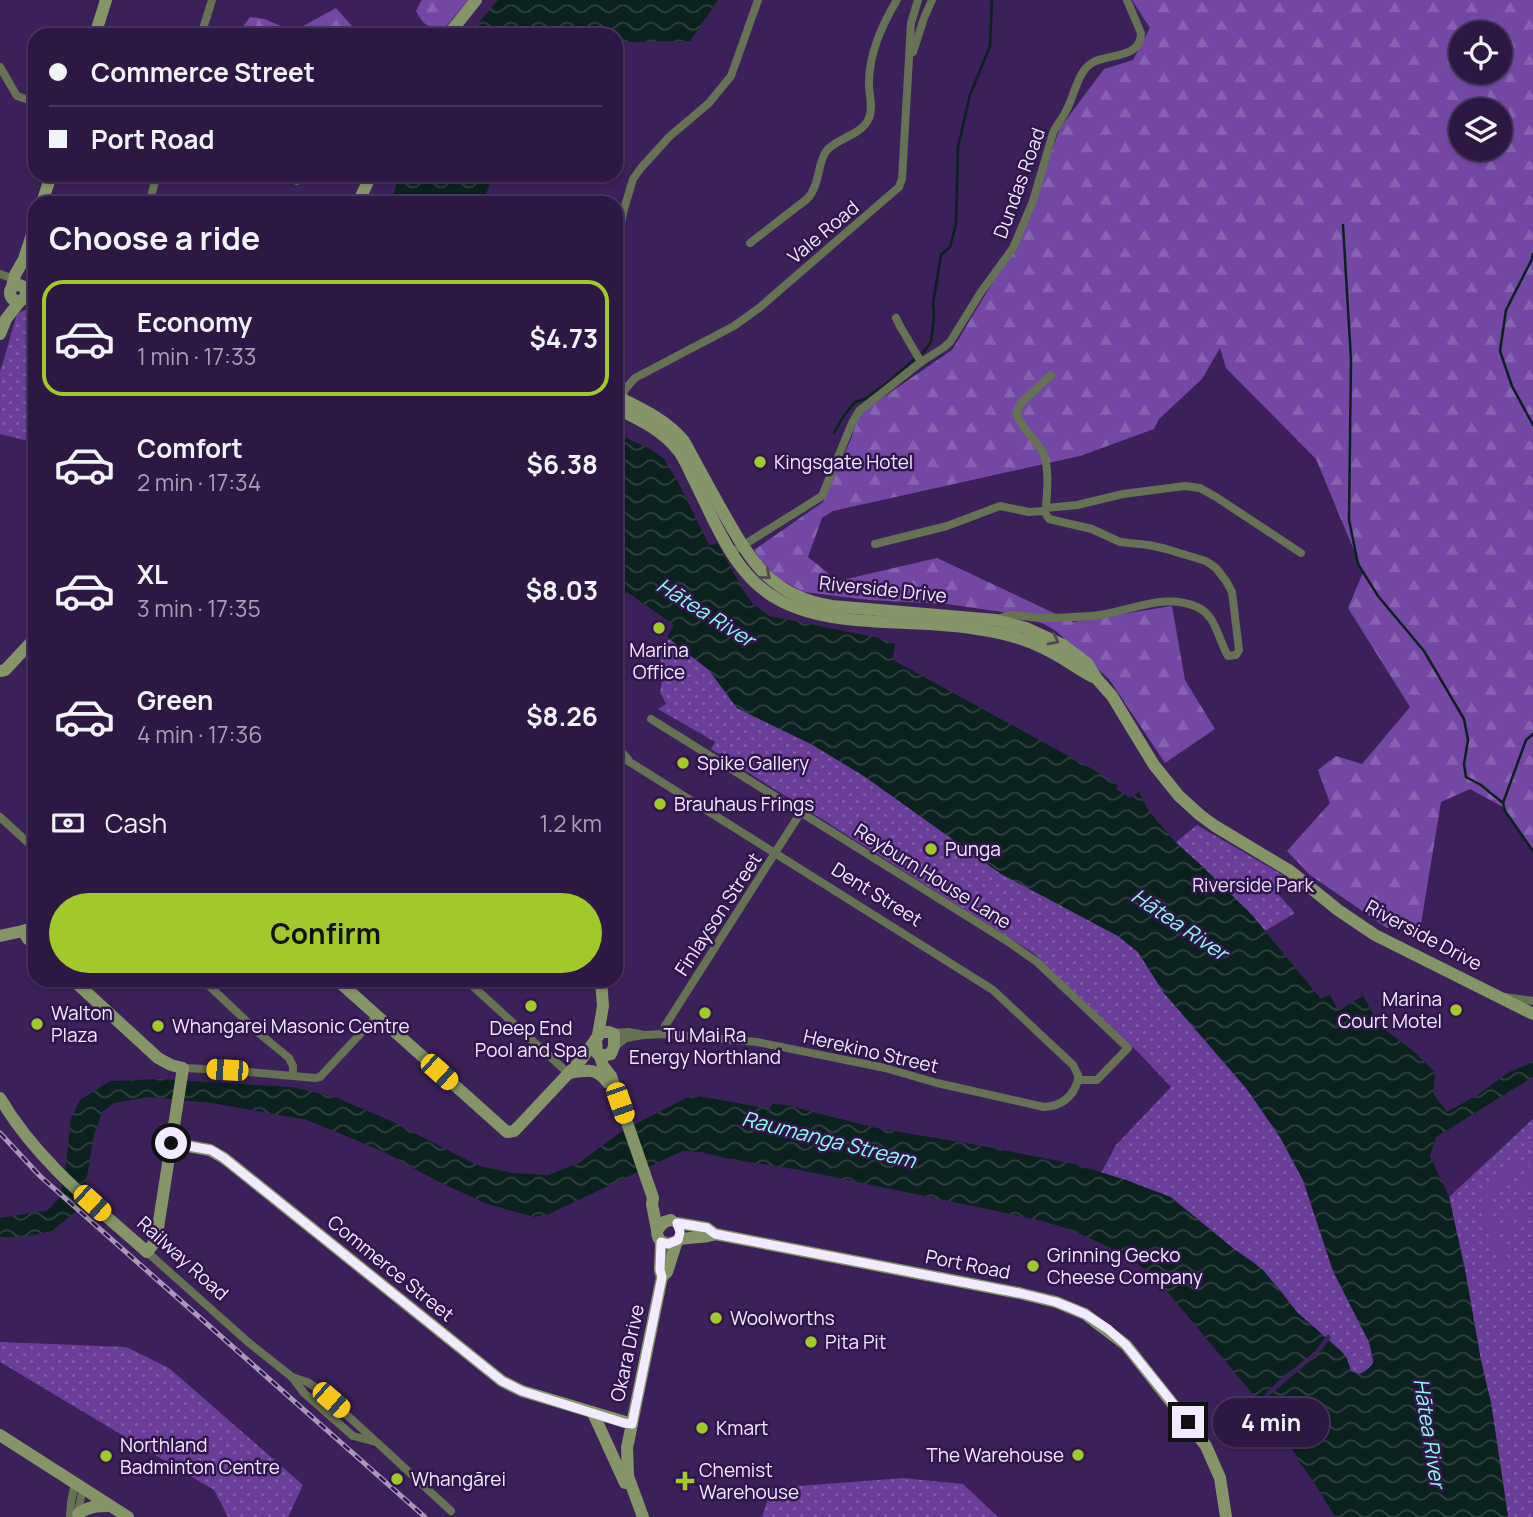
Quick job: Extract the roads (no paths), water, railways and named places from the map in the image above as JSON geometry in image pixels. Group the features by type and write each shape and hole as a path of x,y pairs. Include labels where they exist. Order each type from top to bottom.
{"main road":[{"path":"97,28 106,0"},
{"path":"453,28 475,0"},
{"path":"0,334 22,291 24,259 28,247"},
{"name":"Riverside Drive","path":"623,405 653,415 666,423 684,441 737,550 783,589 810,601 846,608 961,616 994,626 1026,628 1063,645 1087,663 1112,696 1154,765 1179,796 1200,815 1290,872 1375,935 1533,1014"},
{"path":"1,671 28,646"},
{"path":"0,936 28,929"},
{"path":"80,987 149,1051 182,1074 156,1238 147,1252"},
{"path":"346,987 507,1132 516,1129 568,1073 601,1032 612,1033"},
{"path":"602,987 603,1006 596,1046 603,1066 611,1076 653,1198 680,1232 677,1240 668,1244 659,1236 653,1198"},
{"path":"603,1006 609,1017 614,1048 611,1076"},
{"path":"568,1073 600,1056 611,1054 614,1048"},
{"path":"568,1073 590,1070 599,1073 620,1103"},
{"name":"Railway Road","path":"0,1098 17,1125 61,1176 147,1252"},
{"name":"Commerce Street","path":"171,1143 211,1150 224,1158 502,1381 522,1391 632,1424"},
{"path":"659,1236 664,1222 674,1222"},
{"name":"Port Road","path":"674,1222 707,1228 715,1234 1019,1293 1056,1302 1085,1314 1126,1345 1199,1436 1212,1456 1220,1478 1226,1517"},
{"name":"Port Road","path":"677,1240 715,1234"},
{"name":"Okara Drive","path":"643,1517 627,1467 628,1448 662,1277 659,1236"},
{"name":"Okara Drive","path":"662,1277 667,1272 677,1240"},
{"path":"593,1413 630,1494 634,1495"},
{"path":"0,1435 128,1517"},
{"path":"75,1516 93,1506 111,1506"}],"street":[{"path":"203,28 212,0"},
{"path":"623,214 633,179 669,137 709,103 731,76 758,0"},
{"path":"750,243 813,193 824,154 866,123 872,106 869,84 873,59 897,0"},
{"name":"Vale Road","path":"623,393 635,378 734,326 759,308 900,187 911,23 918,0"},
{"path":"908,65 923,18 932,0"},
{"name":"Dundas Road","path":"737,550 822,496 859,411 950,342 1013,248 1033,201 1053,133 1068,107 1082,73 1096,60 1128,52 1139,42 1140,33 1127,0"},
{"path":"0,67 17,96 28,100"},
{"path":"0,274 22,291"},
{"path":"896,318 921,362"},
{"path":"994,626 1012,615 1042,618 1096,616 1160,602 1186,604 1206,612 1228,656 1237,655 1239,650 1232,592 1216,568 1206,561 1149,545 1121,542 1092,529 1049,519 1045,510 1046,464 1043,453 1020,425 1016,413 1021,403 1051,375"},
{"path":"875,544 947,526 1000,506 1029,512 1077,505 1123,494 1185,486 1199,488 1216,497 1301,553"},
{"name":"Reyburn House Lane","path":"651,719 1026,953 1128,1048 1097,1080 1079,1080"},
{"name":"Dent Street","path":"623,753 633,764"},
{"name":"Dent Street","path":"623,759 993,990 1073,1065 1079,1080"},
{"name":"Finlayson Street","path":"665,1034 665,1026 801,812"},
{"path":"0,817 28,843"},
{"path":"210,987 289,1058 293,1066 293,1076"},
{"path":"474,987 568,1073"},
{"path":"1499,996 1533,1001"},
{"path":"182,1074 227,1070 315,1078 325,1073 377,1016"},
{"name":"Herekino Street","path":"612,1033 628,1031 643,1035"},
{"name":"Herekino Street","path":"614,1048 626,1038 665,1034 757,1042 885,1068 1037,1106 1064,1102 1079,1080"},
{"name":"Railway Road","path":"147,1252 292,1377 304,1393 353,1436 376,1442"},
{"name":"Railway Road","path":"292,1377 316,1387 451,1511"},
{"path":"75,1516 79,1486"}],"water":[{"path":"498,0 718,0 690,41 623,42 623,28 474,28"},
{"path":"397,182 491,182 485,196 393,196"},
{"path":"623,436 664,459 709,545 718,544 743,590 753,604 769,616 879,638 895,644 893,660 1094,770 1118,786 1116,789 1130,798 1139,792 1148,810 1175,842 1252,915 1321,999 1330,995 1338,1010 1363,996 1380,1026 1435,1072 1433,1093 1447,1112 1476,1096 1509,1072 1533,1062 1533,1077 1436,1137 1430,1156 1449,1197 1465,1270 1491,1403 1508,1517 1335,1517 1281,1428 1160,1283 1136,1262 1069,1229 1039,1220 800,1170 702,1152 682,1151 549,1214 534,1217 487,1204 382,1151 307,1120 212,1103 149,1097 114,1103 102,1112 94,1135 82,1206 52,1231 22,1237 0,1237 0,1218 48,1210 60,1197 71,1119 80,1100 110,1081 159,1079 291,1087 335,1097 391,1121 479,1166 512,1173 548,1175 579,1163 622,1131 690,1096 705,1097 770,1109 772,1104 786,1105 876,1128 1074,1164 1170,1197 1263,1270 1297,1312 1342,1352 1351,1371 1363,1373 1372,1365 1374,1360 1369,1342 1333,1271 1303,1180 1280,1137 1246,1088 1164,993 1138,952 1118,936 1001,874 864,776 811,744 737,708 709,670 667,637 674,625 627,592 623,596"}],"waterway":[{"path":"922,354 931,342 933,304 941,255 950,247 956,224 958,147 970,95 990,46 992,0"},
{"path":"1343,225 1351,360 1349,520 1358,564 1378,596 1424,651 1464,719 1468,740 1464,764 1466,777 1503,803"},
{"path":"1533,254 1506,310 1500,351 1512,386 1533,425"},
{"path":"834,433 855,402 865,399 886,384 915,359"},
{"path":"1533,734 1526,740 1503,803 1505,811 1533,851"}],"railway":[{"path":"0,1133 40,1176 425,1517"}],"place":[{"name":"Kingsgate Hotel","path":"760,462"},
{"name":"Marina Office","path":"659,628"},
{"name":"Spike Gallery","path":"683,763"},
{"name":"Brauhaus Frings","path":"660,804"},
{"name":"Punga","path":"931,849"},
{"name":"Deep End Pool and Spa","path":"531,1006"},
{"name":"Marina Court Motel","path":"1456,1010"},
{"name":"Tu Mai Ra Energy Northland","path":"705,1013"},
{"name":"Walton Plaza","path":"37,1024"},
{"name":"Whangarei Masonic Centre","path":"158,1026"},
{"name":"Grinning Gecko Cheese Company","path":"1033,1266"},
{"name":"Woolworths","path":"716,1318"},
{"name":"Pita Pit","path":"811,1342"},
{"name":"Kmart","path":"702,1428"},
{"name":"The Warehouse","path":"1078,1455"},
{"name":"Northland Badminton Centre","path":"106,1456"},
{"name":"Whangārei","path":"397,1479"},
{"name":"Chemist Warehouse","path":"685,1481"}],"water label":[{"name":"Hātea River","path":"706,612"},
{"name":"Hātea River","path":"1180,924"},
{"name":"Raumanga Stream","path":"829,1139"},
{"name":"Hātea River","path":"1430,1433"}],"park label":[{"name":"Riverside Park","path":"1253,885"}]}
